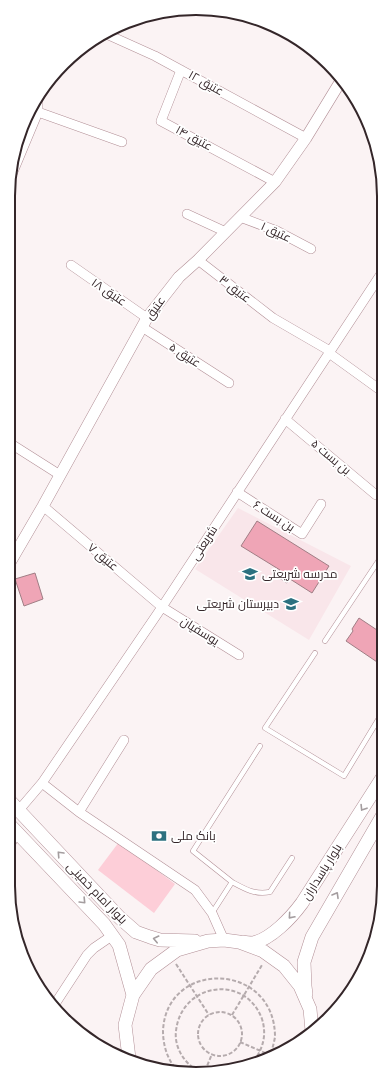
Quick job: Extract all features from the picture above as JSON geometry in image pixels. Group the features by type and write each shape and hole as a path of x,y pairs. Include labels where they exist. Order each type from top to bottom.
{"main road":[{"name":"بلوار پاسداران","path":"240,942 253,943 266,937 278,929 294,913 302,903 377,786"},
{"name":"بلوار امام خمینی","path":"15,807 120,918 136,932 160,940 208,941"},
{"name":"بلوار پاسداران","path":"310,1010 305,986 304,962 309,945 319,924 377,825"},
{"name":"بلوار امام خمینی","path":"15,830 104,924 113,936 119,946 133,995"},
{"path":"128,1054 125,1025 133,995 152,969 170,955 178,950 208,941 224,940 240,942 264,951 284,966 300,986 316,1021"},
{"path":"310,1010 311,1025"}],"street":[{"name":"عتیق ۱۲","path":"111,36 155,56 306,138"},
{"name":"عتیق ۱۴","path":"181,70 161,121 275,182"},
{"name":"عتیق","path":"15,554 145,323 179,277 198,260 275,182 306,138 339,84"},
{"path":"19,158 38,112 38,107"},
{"path":"38,112 122,142"},
{"path":"187,214 226,232"},
{"name":"عتیق ۱","path":"240,217 276,231 311,249"},
{"name":"عتیق ۳","path":"198,260 272,318 330,352 377,387"},
{"name":"عتیق ۱۸","path":"70,266 145,323"},
{"name":"شریعتی","path":"18,810 42,782 162,607 330,352 377,287"},
{"name":"عتیق ۵","path":"145,323 228,383"},
{"name":"بن بست ۵","path":"285,419 376,495"},
{"path":"15,446 60,475"},
{"name":"بن بست ۶","path":"237,492 302,534 321,504"},
{"name":"عتیق ۷","path":"43,506 162,607"},
{"name":"یوسفیان","path":"162,607 239,655"},
{"path":"79,812 124,740"},
{"path":"42,782 79,812 196,890 212,913 224,940"},
{"path":"57,1001 87,956 94,948 113,936"}],"lane":[{"path":"325,641 377,563"},
{"path":"315,653 265,728 344,776 377,722"},
{"path":"260,746 193,851 232,882 249,891 257,893 270,892 292,858"},
{"path":"212,913 232,882"}],"path":[{"path":"170,955 209,1015"},
{"path":"232,1015 268,955"},
{"path":"173,1065 167,1054 163,1039 164,1023 169,1008 178,995 190,986 208,979 226,978 242,983 256,992 267,1005 274,1021 275,1038 271,1050"},
{"path":"192,1067 186,1062 178,1049 176,1035 177,1021 183,1008 196,996 207,991 222,989 236,992 249,1000 259,1011 264,1025 264,1040 257,1056"},
{"path":"221,1012 232,1015 239,1022 242,1029 240,1042 237,1048 225,1055 212,1054 205,1049 198,1036 202,1022 209,1015 221,1012"},
{"path":"240,1042 265,1053"},
{"path":"207,1067 212,1054"}],"shaded area":[{"name":"دبیرستان شریعتی","path":"238,508 351,566 309,640 195,569"},
{"path":"119,842 175,884 154,913 98,870"}],"building":[{"name":"مدرسه شریعتی","path":"257,521 329,566 312,593 290,579 287,583 276,576 280,570 241,546"},
{"path":"35,573 43,599 24,606 15,579"},
{"path":"359,618 377,630 377,662 346,641 353,631 352,629"}],"place":[{"name":"مدرسه شریعتی","path":"250,574"},
{"name":"دبیرستان شریعتی","path":"291,604"},
{"name":"بانک ملی","path":"159,836"}]}
